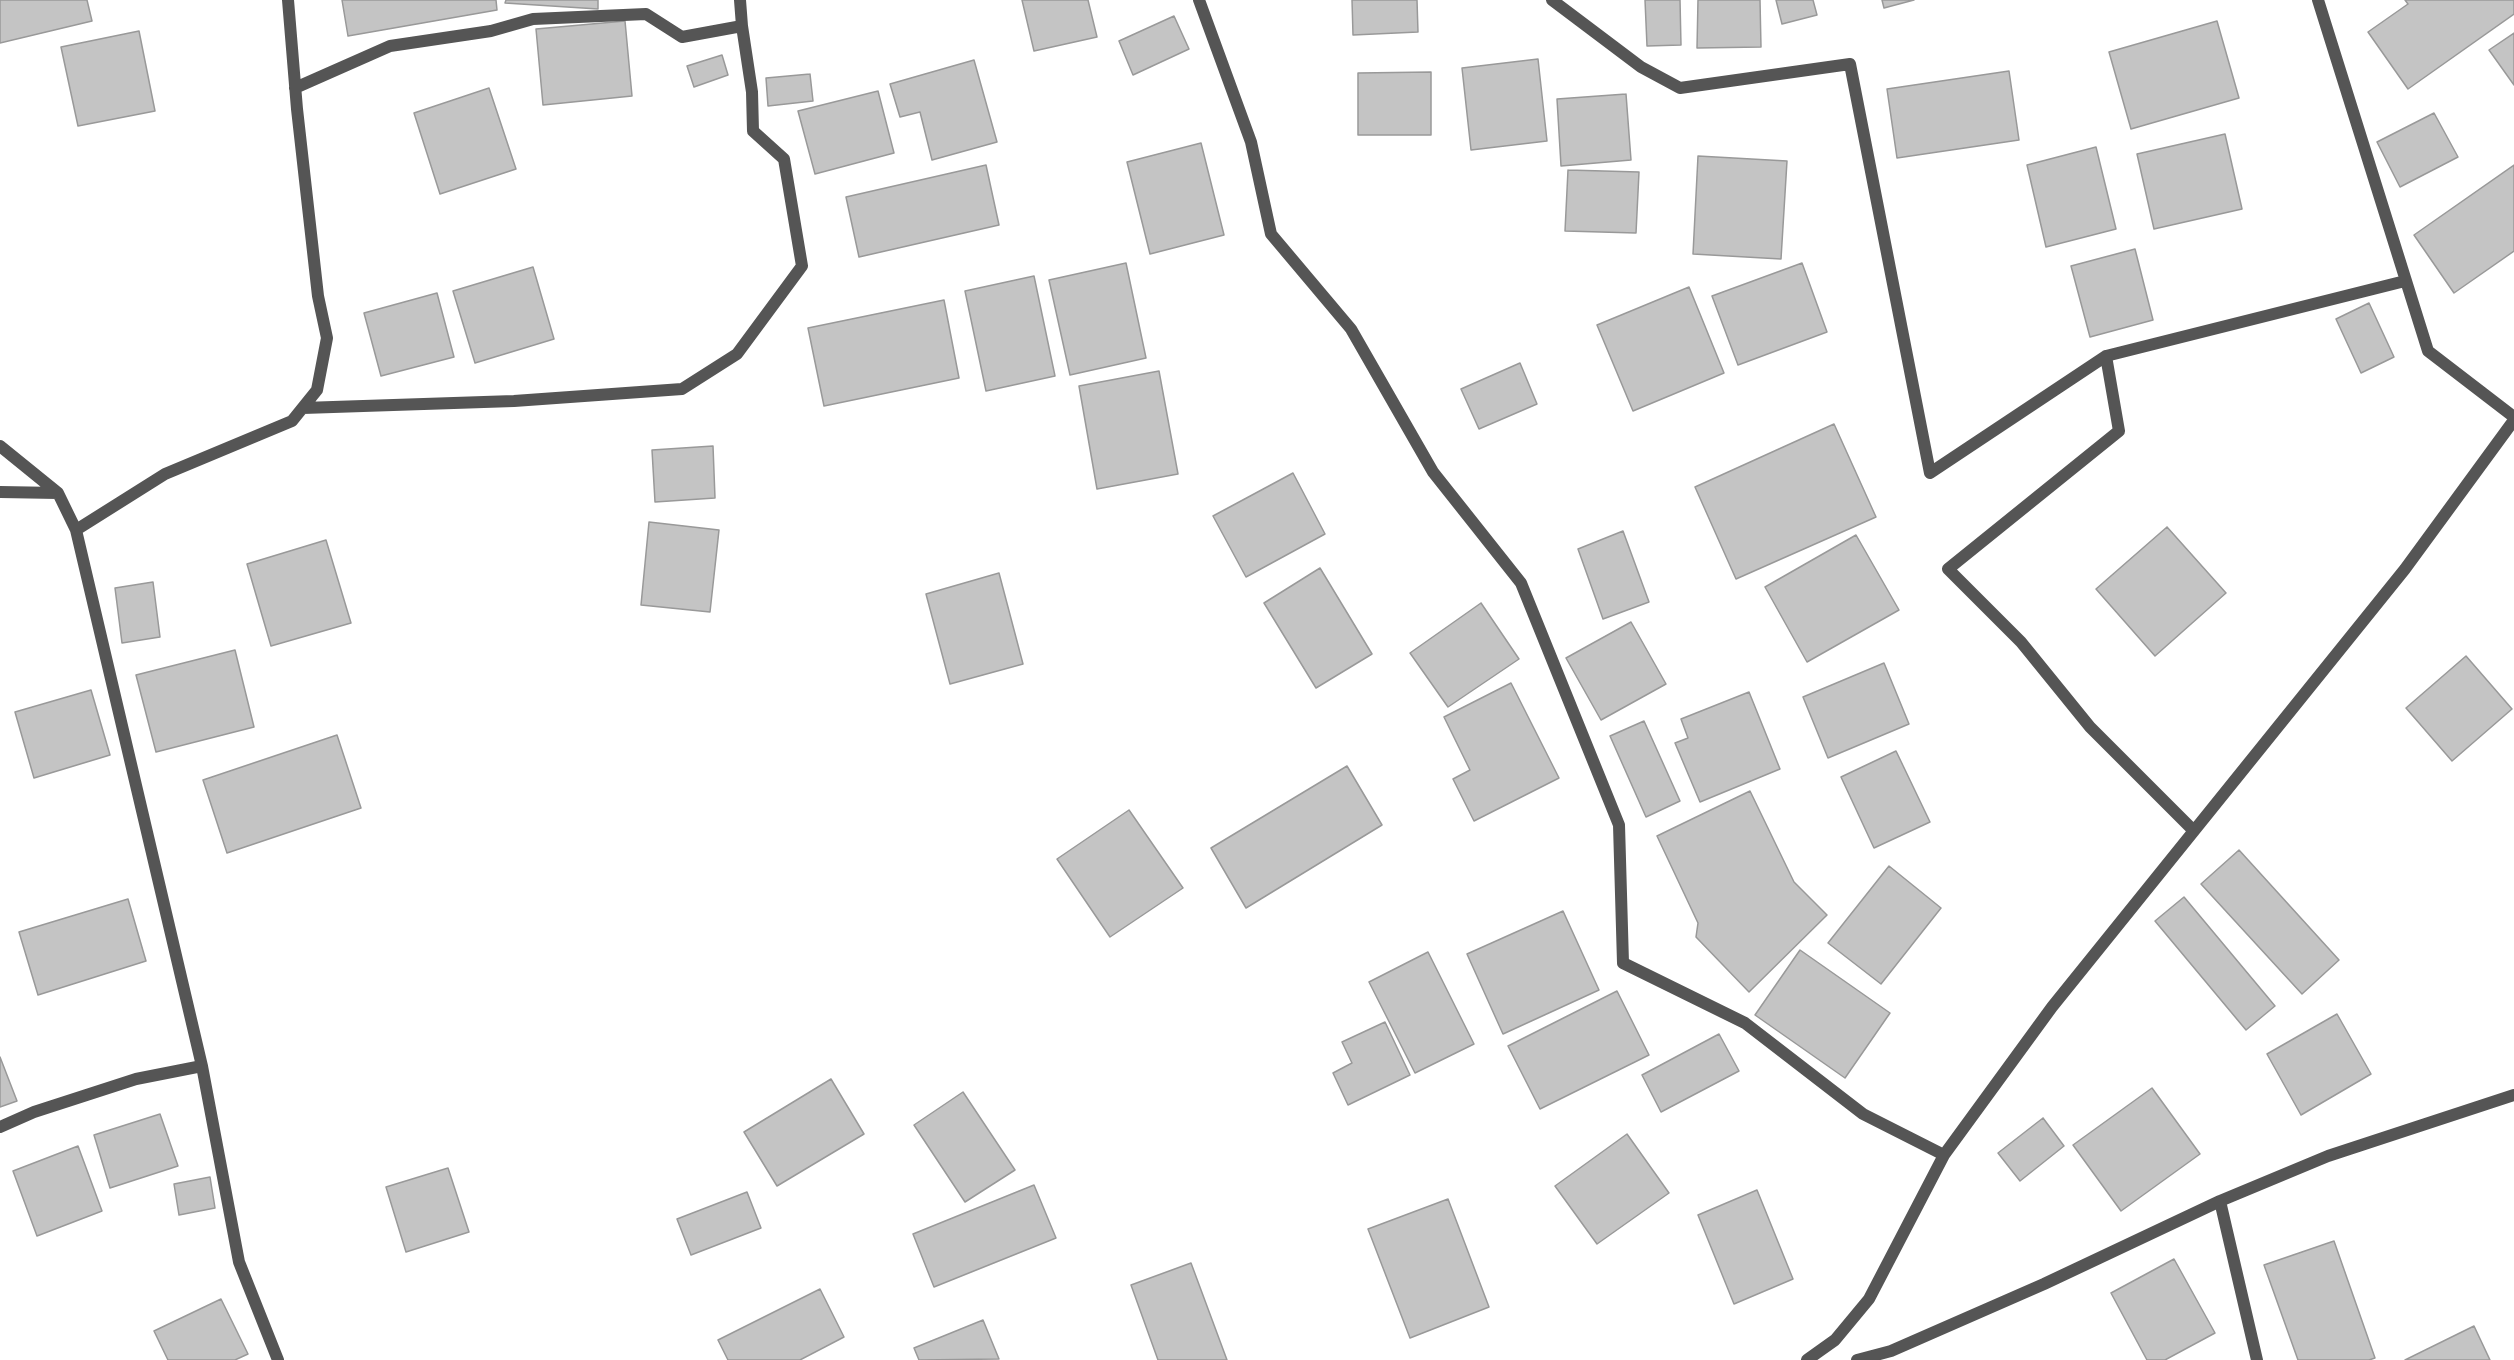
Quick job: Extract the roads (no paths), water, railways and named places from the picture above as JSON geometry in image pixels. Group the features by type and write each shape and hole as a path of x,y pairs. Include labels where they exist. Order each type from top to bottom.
{"street":[{"path":"76,530 165,474 292,421 317,390 327,338 318,296 295,87 288,0"},
{"path":"303,408 514,401 682,389 737,354 802,266 784,159 753,131 752,92 740,0"},
{"path":"1199,0 1251,142 1271,234 1351,328 1433,472 1521,583 1619,825 1623,963 1745,1023 1863,1114 1944,1155"},
{"path":"1552,0 1641,67 1680,88 1850,64 1930,474 2106,356 2405,281"},
{"path":"1807,1360 1835,1340 1869,1299 1944,1155 2052,1007 2405,569 2514,418 2428,351 2318,0"},
{"path":"295,87 390,46 491,31 533,19 646,14 682,37 742,26"},
{"path":"2106,356 2119,431 1948,569 2021,642 2090,727 2194,831"},
{"path":"0,446 58,493 76,530 202,1066 239,1262 278,1360"},
{"path":"0,492 58,493"},
{"path":"0,1127 34,1112 136,1079 202,1066"},
{"path":"1857,1360 1891,1351 2044,1284 2220,1201 2328,1156 2514,1095"},
{"path":"2220,1201 2257,1360"}]}
